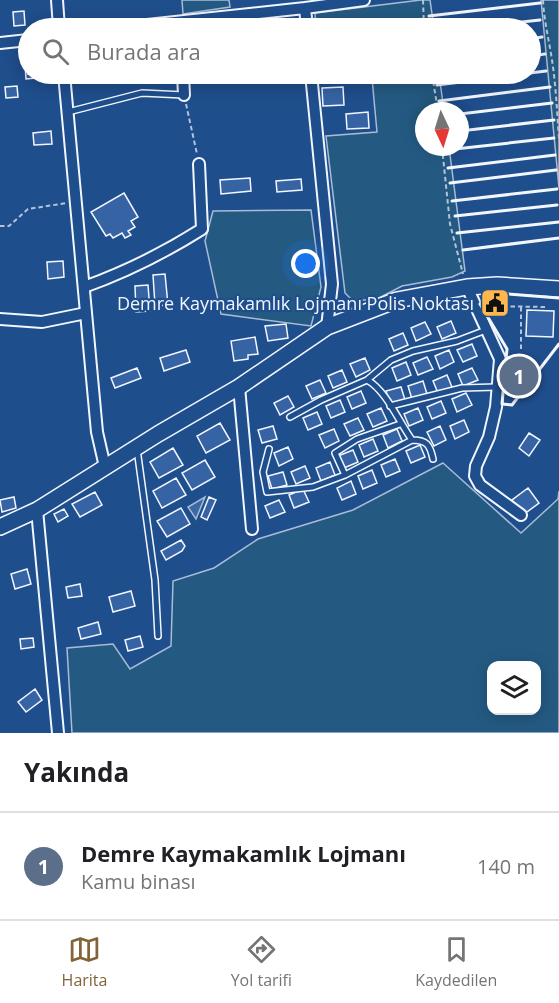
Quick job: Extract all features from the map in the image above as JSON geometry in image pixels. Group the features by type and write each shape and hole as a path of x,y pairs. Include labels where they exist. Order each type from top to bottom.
{"street":[{"path":"57,0 58,18"},
{"path":"231,18 364,0"},
{"path":"305,8 306,18"},
{"path":"0,43 18,41"},
{"path":"65,84 97,432 105,467"},
{"path":"183,84 184,95"},
{"path":"312,84 332,284 327,327"},
{"path":"84,287 120,274 167,252 202,230 199,164"},
{"path":"0,527 37,510 137,447 239,387 327,327 397,300 466,287 497,285 559,289"},
{"path":"466,287 500,359 496,407 489,437 476,466 475,476 480,485 520,514"},
{"path":"0,320 42,322 86,312"},
{"path":"239,387 252,529"},
{"path":"37,510 58,733"}],"lane":[{"path":"68,112 142,93 184,95"},
{"path":"290,417 321,400 367,380 391,360 413,351 457,341 486,330"},
{"path":"367,380 377,386 412,440"},
{"path":"390,406 462,388 497,387"},
{"path":"345,475 335,453 357,439 400,424"},
{"path":"269,449 263,472 267,492 313,487 345,475 412,440 423,440 430,446 433,459"},
{"path":"137,447 155,580 158,636"}],"path":[{"path":"423,0 424,18"},
{"path":"543,0 544,24 552,57 559,139"},
{"path":"434,84 437,102"},
{"path":"184,95 199,164"},
{"path":"443,156 450,224 466,287"},
{"path":"0,226 9,226 28,209 76,202"},
{"path":"488,306 546,307"},
{"path":"521,306 521,349"}],"shaded area":[{"path":"182,0 229,0 230,7 183,14"},
{"path":"430,0 433,18 315,18 315,13"},
{"path":"541,0 559,0 559,188"},
{"path":"373,84 440,84 443,102 415,102 415,156 450,156 465,271 452,277 402,286 377,299 353,301 345,293 326,136 377,132"},
{"path":"311,210 321,287 311,326 221,314 205,241 213,211"},
{"path":"443,463 521,533 558,499 559,491 559,733 72,733 67,648 113,644 130,669 171,646 173,581 214,568 258,539 353,510"},
{"path":"205,497 196,519 188,507"}],"building":[{"path":"24,11 24,18 18,18 18,26 14,26 13,12"},
{"path":"17,86 18,97 6,98 5,87"},
{"path":"343,87 344,105 323,106 322,88"},
{"path":"368,112 369,128 347,129 346,114"},
{"path":"51,131 52,144 34,145 33,133"},
{"path":"250,178 251,191 221,194 220,180"},
{"path":"301,179 302,190 277,192 276,181"},
{"path":"124,193 138,217 131,221 135,227 128,231 131,235 125,238 122,233 113,238 110,234 106,236 91,212"},
{"path":"63,261 64,277 48,279 47,262"},
{"path":"165,274 168,305 155,306 153,275"},
{"path":"148,285 150,311 136,312 135,286"},
{"name":"Demre Kaymakamlık Lojmanı Polis Noktası","path":"488,301 501,301 501,306 488,306"},
{"path":"527,310 554,311 553,337 526,336"},
{"path":"451,321 456,333 442,339 437,327"},
{"path":"425,322 431,334 416,341 411,328"},
{"path":"286,324 288,338 268,341 265,326"},
{"path":"403,333 408,345 394,351 389,339"},
{"path":"255,337 258,354 248,355 248,359 234,361 231,341"},
{"path":"472,344 477,356 463,362 457,350"},
{"path":"186,350 190,362 164,371 160,358"},
{"path":"449,350 454,362 440,369 435,356"},
{"path":"427,357 433,369 418,375 413,363"},
{"path":"365,358 370,370 356,377 350,364"},
{"path":"406,362 411,375 397,381 392,368"},
{"path":"137,368 141,378 115,388 111,378"},
{"path":"472,368 478,380 463,386 458,374"},
{"path":"342,370 347,382 333,388 328,376"},
{"path":"447,375 452,387 438,393 433,381"},
{"path":"320,380 326,393 312,399 306,386"},
{"path":"423,381 427,394 412,399 408,386"},
{"path":"401,387 405,400 390,404 386,391"},
{"path":"361,391 366,403 352,409 347,397"},
{"path":"466,393 472,405 457,412 452,399"},
{"path":"288,396 294,407 280,415 274,403"},
{"path":"340,400 345,412 331,418 326,406"},
{"path":"441,401 446,413 432,419 427,407"},
{"path":"381,408 387,421 373,427 367,414"},
{"path":"418,408 423,420 409,426 404,414"},
{"path":"317,412 322,424 308,430 303,418"},
{"path":"358,418 364,430 350,436 344,424"},
{"path":"464,420 469,432 455,439 450,426"},
{"path":"220,423 230,440 206,453 197,436"},
{"path":"273,426 277,439 262,443 258,430"},
{"path":"440,426 446,440 434,446 427,432"},
{"path":"334,429 339,441 325,448 319,435"},
{"path":"397,429 402,441 388,448 383,435"},
{"path":"529,433 540,440 529,456 519,448"},
{"path":"373,439 378,451 364,457 359,445"},
{"path":"420,445 425,457 411,463 406,451"},
{"path":"288,447 293,459 279,466 274,453"},
{"path":"173,448 183,465 159,478 150,462"},
{"path":"353,450 358,462 344,468 338,456"},
{"path":"395,459 400,471 386,477 381,465"},
{"path":"205,460 215,477 192,490 182,473"},
{"path":"330,462 335,475 321,481 316,468"},
{"path":"305,466 310,478 296,484 291,472"},
{"path":"372,470 377,483 363,489 358,476"},
{"path":"283,472 287,485 272,489 268,476"},
{"path":"176,478 186,495 162,508 153,491"},
{"path":"351,481 356,494 342,500 337,488"},
{"path":"528,488 539,503 523,515 512,500"},
{"path":"303,489 309,502 294,508 289,495"},
{"path":"95,492 102,505 80,517 72,504"},
{"path":"14,497 16,508 2,512 0,500"},
{"path":"209,497 216,500 207,520 201,517"},
{"path":"279,500 285,512 270,518 265,506"},
{"path":"181,508 190,524 167,537 157,521"},
{"path":"64,509 68,516 58,522 54,514"},
{"path":"181,540 185,546 182,551 166,560 161,551"},
{"path":"27,569 31,584 15,589 11,574"},
{"path":"80,584 82,596 68,598 66,587"},
{"path":"131,591 135,606 113,612 109,597"},
{"path":"98,622 101,634 81,639 78,628"},
{"path":"140,636 143,647 128,651 125,640"},
{"path":"33,638 34,647 21,649 20,639"},
{"path":"35,689 42,700 26,712 18,702"}],"wall":[{"path":"429,16 540,3"},
{"path":"541,55 545,54"},
{"path":"541,72 546,71"},
{"path":"437,85 445,84"},
{"path":"439,101 550,87"},
{"path":"469,113 552,103"},
{"path":"469,130 554,120"},
{"path":"469,147 554,138"},
{"path":"448,168 555,155"},
{"path":"450,183 556,170"},
{"path":"452,201 557,189"},
{"path":"455,216 557,205"},
{"path":"457,233 559,222"},
{"path":"463,250 559,238"},
{"path":"559,298 497,293 480,304 507,349 502,404 512,405 559,344"}],"place":[{"name":"Demre Kaymakamlık Lojmanı Polis Noktası","path":"495,303"},
{"name":"Demre Kaymakamlık Lojmanı","path":"519,376"}]}
